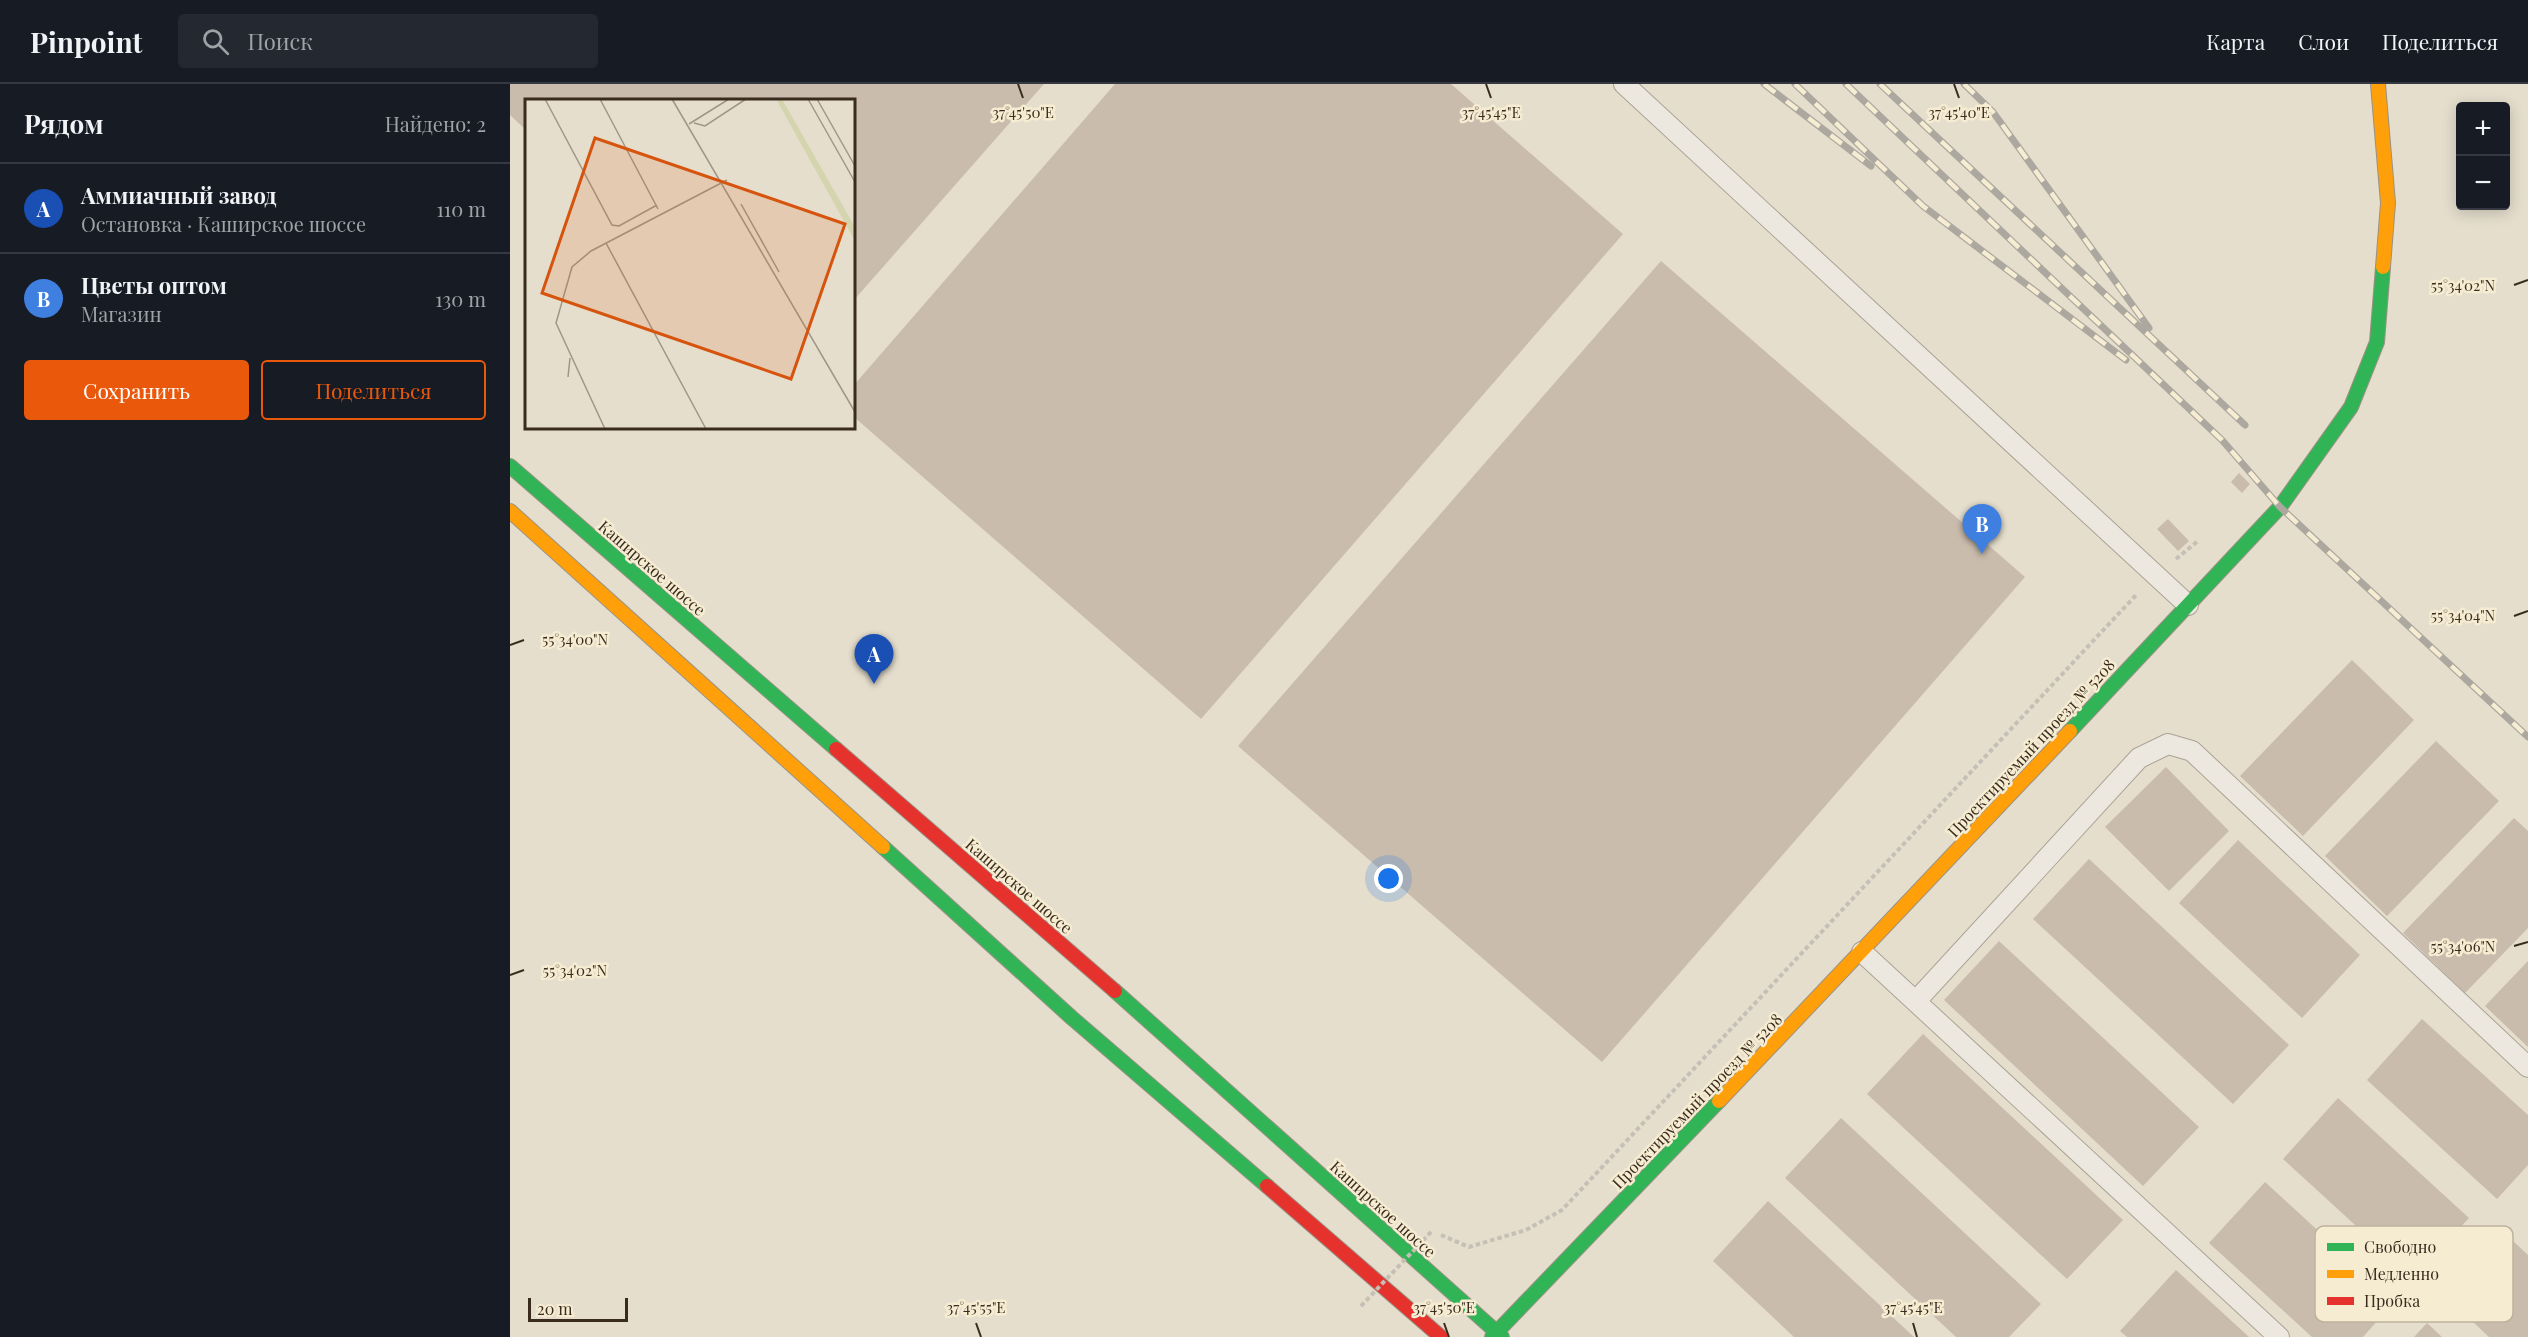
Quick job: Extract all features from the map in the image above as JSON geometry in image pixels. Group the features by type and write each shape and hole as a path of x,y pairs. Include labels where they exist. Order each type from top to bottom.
{"main road":[{"name":"Проектируемый проезд № 5208","path":"1497,1336 1863,952 2280,507 2351,406 2377,342 2388,203 2378,84"},
{"name":"Каширское шоссе","path":"510,466 1115,991 1497,1336"},
{"path":"510,511 1072,1018 1441,1337"}],"lane":[{"path":"1624,84 2188,605"},
{"path":"1916,1001 2139,758 2168,744 2192,751 2528,1067"},
{"path":"1863,952 2279,1337"}],"path":[{"path":"1361,1306 1432,1231 1469,1247 1526,1230 1562,1210 2156,576 2201,539"}],"building":[{"path":"510,84 1044,84 855,299 855,99 525,99 525,129 510,115"},
{"path":"1115,84 1451,84 1623,234 1201,719 855,418 855,384"},
{"path":"1661,261 2025,577 1602,1062 1238,746"},
{"path":"2239,473 2250,484 2242,493 2231,482"},
{"path":"2168,519 2189,541 2178,551 2157,529"},
{"path":"2352,660 2414,720 2303,836 2240,776"},
{"path":"2436,741 2499,801 2387,916 2325,856"},
{"path":"2166,767 2229,831 2169,891 2105,827"},
{"path":"2514,818 2528,831 2528,928 2465,993 2403,933"},
{"path":"2238,840 2360,955 2302,1018 2179,903"},
{"path":"2089,859 2289,1045 2233,1104 2033,919"},
{"path":"1999,941 2199,1127 2143,1186 1944,1000"},
{"path":"2528,961 2528,1047 2485,1006"},
{"path":"2422,1019 2528,1115 2528,1165 2497,1199 2367,1080"},
{"path":"1923,1034 2123,1220 2067,1279 1867,1094"},
{"path":"2338,1098 2469,1218 2462,1226 2356,1226 2283,1159"},
{"path":"1841,1118 2041,1304 2009,1337 1956,1337 1785,1178"},
{"path":"2265,1182 2315,1228 2315,1322 2376,1322 2363,1337 2312,1337 2209,1243"},
{"path":"1768,1201 1914,1337 1794,1337 1713,1261"},
{"path":"2513,1241 2528,1255 2528,1337 2489,1337 2473,1322 2513,1322"},
{"path":"2176,1270 2249,1337 2127,1337 2120,1331"},
{"path":"2427,1323 2442,1337 2414,1337"}],"railway":[{"path":"1764,84 1871,166"},
{"path":"1795,84 1923,206 2126,360"},
{"path":"1846,84 2222,440 2280,507 2528,737"},
{"path":"1880,84 2245,425"},
{"path":"1964,84 1993,112 2149,328"}],"traffic: fast":[{"path":"2070,731 2280,507 2351,407 2377,342 2383,267"},
{"path":"510,466 836,749"},
{"path":"883,847 1072,1018 1267,1186"},
{"path":"1115,991 1502,1337"},
{"path":"1492,1337 1719,1101"}],"traffic: slow":[{"path":"2378,84 2388,203 2383,267"},
{"path":"510,511 883,847"},
{"path":"1719,1101 2070,731"}],"traffic: jam":[{"path":"836,749 1115,991"},
{"path":"1267,1186 1441,1337"}],"place":[{"name":"Цветы оптом","path":"1982,554"},
{"name":"Аммиачный завод","path":"874,684"}]}
